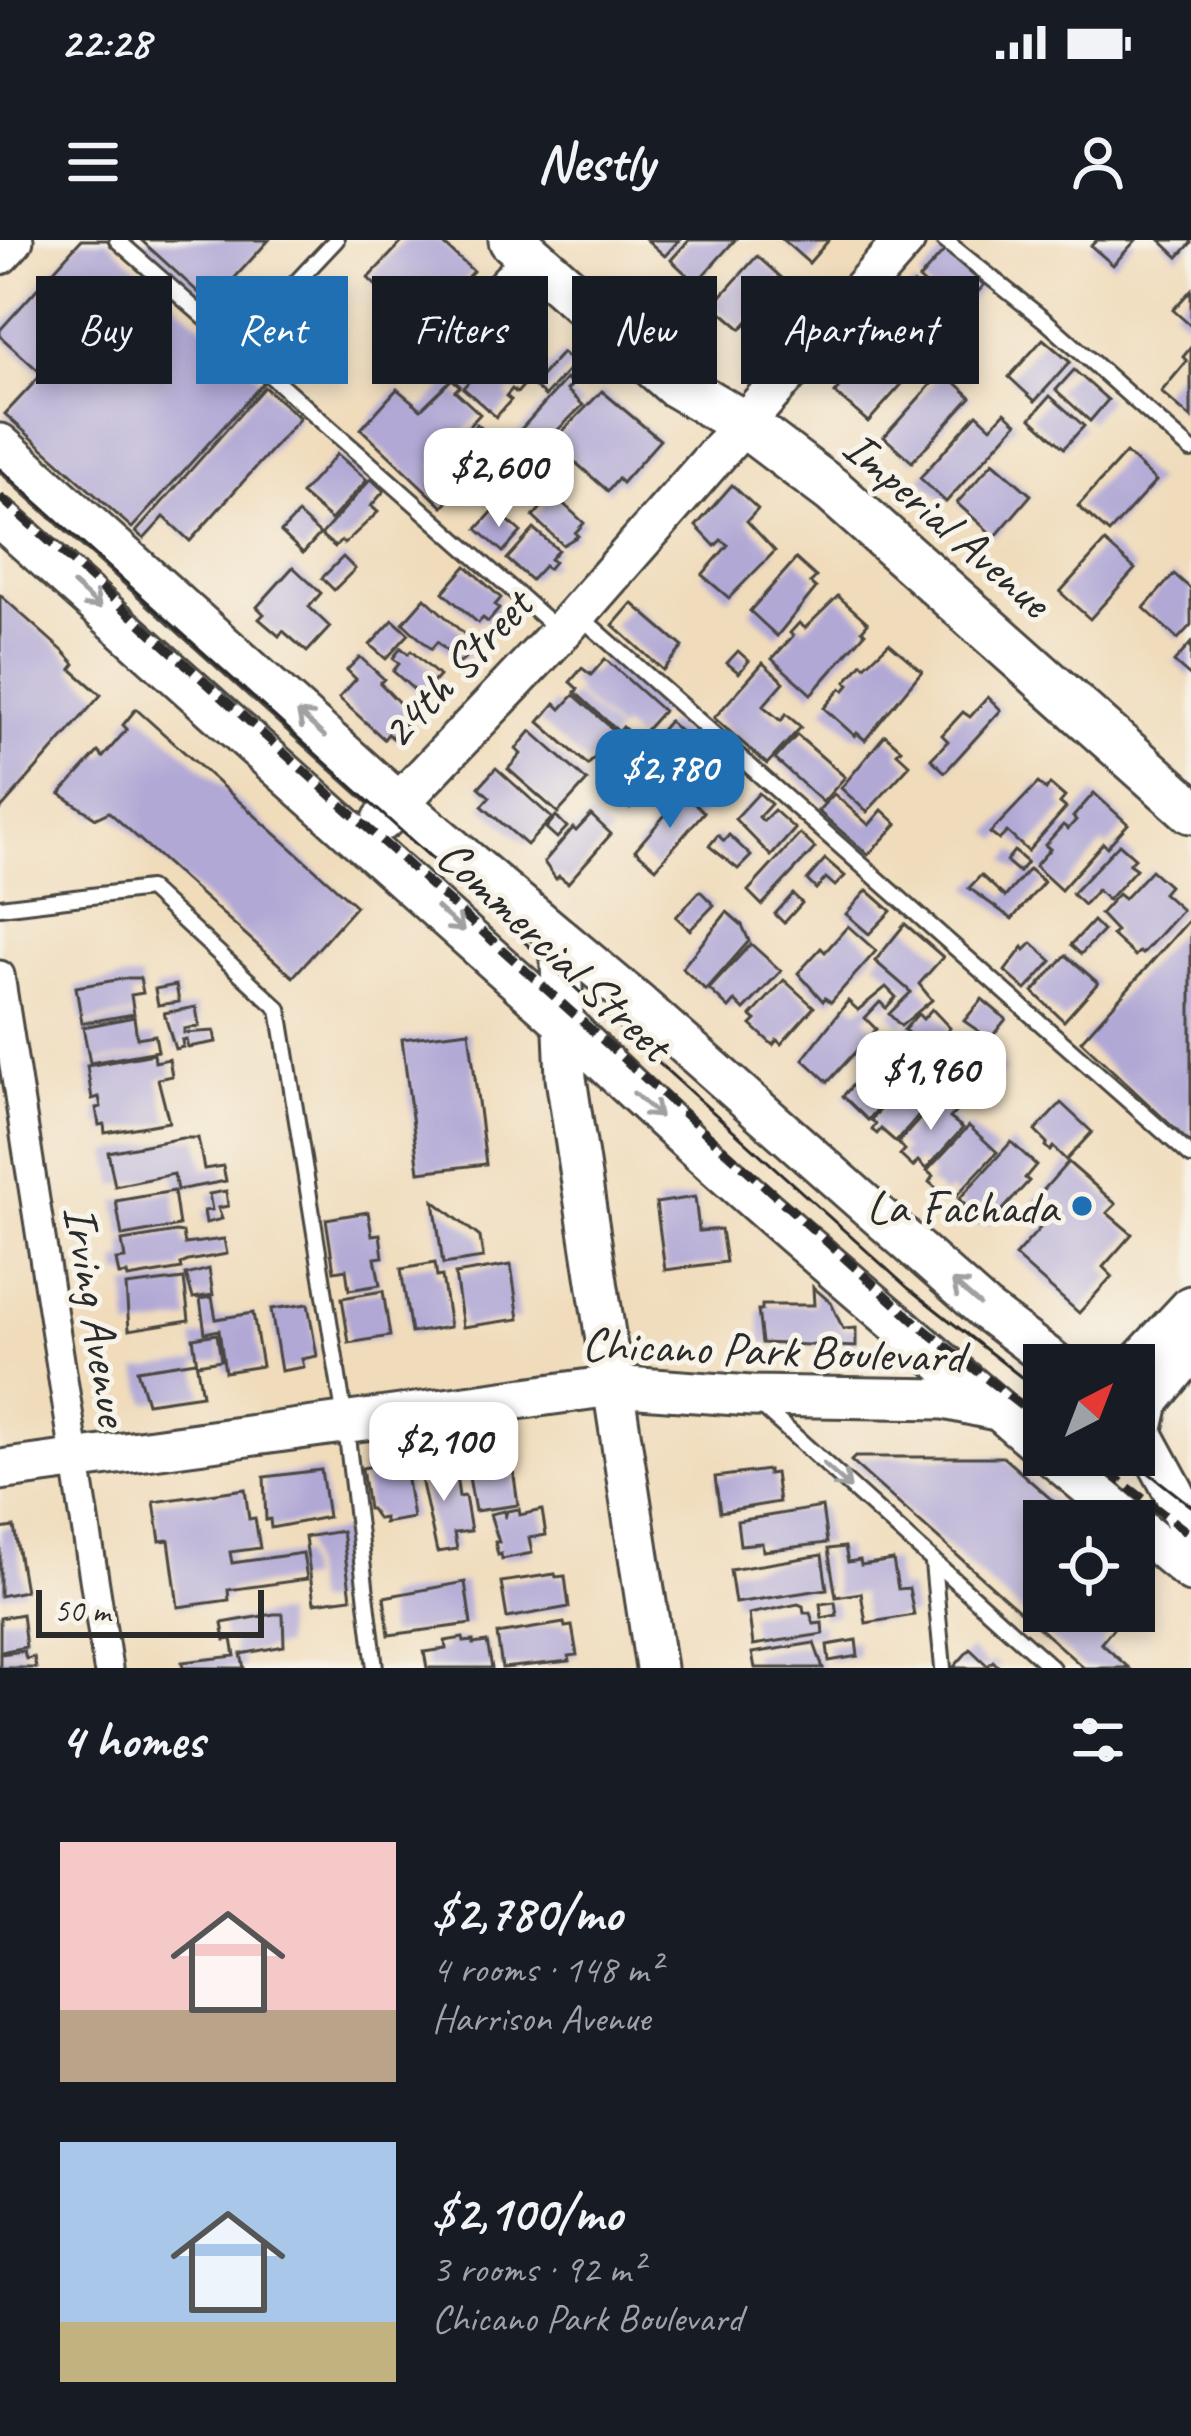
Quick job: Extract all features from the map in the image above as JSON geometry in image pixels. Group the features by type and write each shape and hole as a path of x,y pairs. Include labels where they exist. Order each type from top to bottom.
{"main road":[{"path":"0,254 13,240"},
{"name":"24th Street","path":"363,841 569,623 905,240"},
{"name":"Imperial Avenue","path":"518,245 675,384 744,424 833,491 1191,810"},
{"path":"0,444 398,802 1031,1344"},
{"name":"Commercial Street","path":"0,518 564,1023 636,1095 912,1340 1023,1431"},
{"path":"560,940 566,1078 656,1668"},
{"path":"1155,1345 1191,1306"},
{"path":"1155,1395 1191,1352"},
{"name":"Chicano Park Boulevard","path":"0,1470 612,1386 752,1396 944,1399 1023,1412"},
{"path":"1155,1445 1191,1477"},
{"path":"1155,1459 1191,1534"},
{"path":"1094,1476 1113,1500"},
{"path":"1155,1542 1191,1572"}],"street":[{"name":"Irving Avenue","path":"0,975 108,1668"}],"lane":[{"path":"117,240 1191,1156"},
{"path":"302,276 336,240"},
{"path":"944,240 1048,322 1191,450"},
{"path":"492,276 518,245"},
{"path":"0,908 148,889 279,1010 345,1420 375,1668"},
{"path":"752,1396 1052,1668"},
{"path":"933,1563 943,1668"}],"building":[{"path":"81,240 107,240 147,276 49,276"},
{"path":"141,240 269,240 236,276 196,276 196,290"},
{"path":"404,240 439,240 473,271 468,276 372,276 372,282 368,278"},
{"path":"647,240 679,240 665,256"},
{"path":"689,240 735,240 702,276 688,276 671,260"},
{"path":"783,240 829,240 809,263"},
{"path":"1097,240 1136,240 1113,265 1091,246"},
{"path":"1160,240 1191,240 1191,243 1178,257"},
{"path":"945,250 974,276 922,276"},
{"path":"757,256 780,276 741,276 741,329 717,308 717,301"},
{"path":"36,290 36,369 0,336 0,330"},
{"path":"1191,290 1191,326 1173,310"},
{"path":"172,299 196,320 196,384 262,384 132,528 5,414 36,380 172,384"},
{"path":"1043,339 1070,362 1035,401 1009,377"},
{"path":"1191,347 1191,418 1161,392 1187,361 1183,357"},
{"path":"562,353 572,362 545,396 533,385 548,384 548,368"},
{"path":"1074,370 1108,400 1090,421 1056,390"},
{"path":"566,379 572,385 567,390 583,405 516,471 498,455"},
{"path":"447,384 458,384 455,391 480,414 433,466 436,469 477,424 499,444 443,507 361,429 397,389 421,409"},
{"path":"466,384 525,384 517,393 512,389 506,396 511,400 496,417 463,388"},
{"path":"843,384 902,384 868,422 835,393"},
{"path":"931,384 957,384 971,397 912,462 884,437"},
{"path":"264,387 300,418 190,541 164,517 144,539 136,532"},
{"path":"602,391 660,440 622,483 618,479 608,491 552,442"},
{"path":"1050,396 1084,426 1064,448 1031,418"},
{"path":"1005,412 1017,423 946,502 920,478 977,414 991,427"},
{"path":"1126,453 1156,481 1109,533 1078,506"},
{"path":"337,454 367,480 331,520 301,494"},
{"path":"993,462 1031,495 995,537 957,503"},
{"path":"371,479 384,491 371,506 378,512 335,547 321,535"},
{"path":"732,485 758,509 747,521 775,551 729,598 702,575 728,545 721,540 715,546 696,526"},
{"path":"553,494 584,523 575,533 578,536 563,545 533,517"},
{"path":"495,509 521,532 503,552 477,529"},
{"path":"298,514 320,534 303,553 281,532"},
{"path":"534,529 558,550 548,569 544,566 531,580 507,559"},
{"path":"1105,542 1135,569 1090,619 1060,592"},
{"path":"343,557 355,569 334,590 322,578"},
{"path":"796,559 816,577 810,583 816,588 777,636 750,611"},
{"path":"466,566 501,598 488,622 483,618 478,623 443,592"},
{"path":"293,567 321,593 309,607 330,627 307,652 283,631 279,636 259,619 264,614 257,607"},
{"path":"1174,574 1191,589 1191,625 1178,639 1144,608"},
{"path":"0,595 63,651 75,664 71,669 101,695 0,810"},
{"path":"838,596 868,623 862,630 865,633 811,694 772,659 799,623 805,628"},
{"path":"425,598 476,645 460,663 437,642 431,649 403,623"},
{"path":"632,603 683,647 663,670 613,625"},
{"path":"393,620 409,634 386,659 370,645"},
{"path":"889,643 922,671 865,740 824,708 841,688 844,691 862,663 865,666"},
{"path":"1191,643 1191,677 1174,662"},
{"path":"401,648 439,676 421,696 393,671 399,664 393,658"},
{"path":"738,651 749,661 739,673 727,663"},
{"path":"360,657 384,679 380,683 408,712 400,721 406,726 394,739 388,734 384,739 339,698 356,679 347,670"},
{"path":"605,659 663,711 637,740 623,727 619,732 570,682 582,668 591,675"},
{"path":"763,663 784,682 763,706 781,721 786,714 801,727 767,764 714,718"},
{"path":"574,695 617,733 588,765 539,722 555,703 561,709"},
{"path":"988,697 1001,710 945,772 931,759 948,741 942,735 963,712 970,717"},
{"path":"136,709 356,906 293,977 109,812 96,818 60,794 98,752 103,757 127,729 123,725"},
{"path":"669,721 692,742 649,791 628,768"},
{"path":"531,731 587,781 558,813 508,769"},
{"path":"797,735 845,777 823,802 775,759"},
{"path":"885,735 910,765 867,812 841,788"},
{"path":"696,747 719,767 695,794 672,773"},
{"path":"496,768 552,818 527,845 482,806 490,797 479,787"},
{"path":"632,780 645,792 630,808 617,796"},
{"path":"1038,783 1046,790 1050,784 1065,797 1060,803 1066,808 1028,851 1007,832 999,840 990,833"},
{"path":"759,793 771,804 759,817 763,821 774,810 795,829 771,856 735,819"},
{"path":"1094,793 1128,824 1107,847 1103,843 1061,890 1035,866 1050,849 1045,845 1063,825 1068,829"},
{"path":"683,794 704,812 656,868 635,850"},
{"path":"834,794 869,825 882,810 897,824 868,855 818,811"},
{"path":"591,815 611,834 568,883 559,876 556,879 544,862"},
{"path":"556,816 567,827 557,838 546,828"},
{"path":"800,834 815,848 762,905 748,891"},
{"path":"718,835 724,841 729,835 751,856 738,869 709,846"},
{"path":"1119,844 1135,858 1129,864 1136,869 1108,900 1097,890 1084,905 1072,894"},
{"path":"1014,851 1027,862 1019,872 1006,861"},
{"path":"825,859 845,876 835,886 826,878 816,889 807,880"},
{"path":"1029,869 1044,882 1012,919 969,888 981,875 1005,897"},
{"path":"1151,870 1169,886 1163,893 1182,910 1135,956 1112,935 1116,931 1100,914 1118,894 1124,899"},
{"path":"867,890 891,911 869,934 846,914"},
{"path":"700,891 714,905 690,930 676,917"},
{"path":"793,894 802,903 784,923 775,914"},
{"path":"727,912 742,925 749,941 706,990 682,968"},
{"path":"1191,918 1191,1144 1081,1041"},
{"path":"1093,921 1103,931 1081,954 1071,945"},
{"path":"905,924 943,957 919,984 932,1000 901,1026 889,1014 911,992 875,961"},
{"path":"848,926 876,951 831,1002 823,1001 798,973"},
{"path":"1032,943 1052,961 1026,990 1005,971 1023,947"},
{"path":"751,944 781,971 744,1010 735,1001 729,1008 709,989"},
{"path":"1066,955 1098,983 1064,1021 1033,992"},
{"path":"140,978 143,993 131,995 134,1014 82,1023 76,987"},
{"path":"784,980 814,1007 781,1044 777,1040 773,1045 751,1025 756,1020 751,1016"},
{"path":"176,985 179,1002 158,1005 155,989"},
{"path":"886,987 896,997 886,1008 880,1002 865,1018 876,1029 828,1082 803,1059 848,1001 858,1010"},
{"path":"982,999 1006,1019 990,1039 964,1021"},
{"path":"196,1007 199,1026 184,1029 184,1033 214,1031 216,1042 188,1047 186,1039 183,1047 175,1049 164,1013"},
{"path":"932,1009 950,1028 939,1040 936,1037 928,1046 922,1045 904,1030 918,1014 923,1019"},
{"path":"134,1017 137,1038 155,1035 158,1051 90,1063 83,1027"},
{"path":"469,1031 486,1164 419,1172 402,1039"},
{"path":"982,1047 1006,1070 982,1096 967,1090 970,1086 958,1074"},
{"path":"885,1049 911,1072 868,1120 843,1096"},
{"path":"931,1053 954,1073 896,1142 881,1129 877,1134 871,1120"},
{"path":"154,1054 155,1062 169,1059 172,1076 158,1079 169,1122 105,1133 96,1108 101,1107 99,1097 92,1099 87,1066"},
{"path":"943,1093 959,1108 950,1118 963,1128 926,1169 918,1161 913,1167 900,1155 905,1150 898,1143"},
{"path":"1061,1103 1092,1132 1066,1160 1053,1147 1050,1151 1035,1131"},
{"path":"969,1126 997,1152 956,1196 949,1190 944,1195 929,1182 933,1176 927,1171"},
{"path":"198,1138 204,1169 223,1166 226,1181 177,1190 174,1174 115,1186 108,1152"},
{"path":"1011,1142 1036,1165 1025,1178 1029,1181 988,1226 982,1220 978,1226 960,1210 965,1205 959,1199"},
{"path":"1068,1162 1116,1204 1107,1213 1132,1234 1103,1267 1112,1276 1079,1313 1015,1256 1049,1218 1032,1203"},
{"path":"174,1191 179,1226 122,1236 116,1201"},
{"path":"226,1191 228,1206 218,1208 222,1219 206,1223 204,1211 212,1210 209,1194"},
{"path":"695,1197 699,1231 721,1229 726,1262 665,1270 656,1203"},
{"path":"434,1201 480,1237 483,1258 443,1264"},
{"path":"368,1212 372,1235 380,1234 383,1257 375,1258 380,1285 349,1290 346,1269 334,1271 326,1219"},
{"path":"183,1233 185,1244 224,1239 227,1254 188,1261 181,1264 182,1269 128,1278 119,1275 116,1260 125,1259 122,1241"},
{"path":"435,1263 437,1277 442,1276 450,1327 411,1333 401,1269"},
{"path":"511,1265 519,1319 463,1327 455,1274"},
{"path":"209,1269 213,1295 193,1298 186,1275"},
{"path":"184,1279 189,1320 129,1330 126,1286"},
{"path":"813,1287 831,1303 843,1329 856,1328 856,1347 762,1343 758,1310 762,1305 814,1305"},
{"path":"383,1291 390,1336 349,1343 342,1298"},
{"path":"212,1297 216,1319 253,1313 262,1366 225,1372 219,1330 205,1333 200,1299"},
{"path":"308,1304 317,1356 302,1359 304,1367 281,1371 271,1309"},
{"path":"217,1334 221,1360 197,1364 193,1338"},
{"path":"196,1361 202,1395 147,1403 137,1370"},
{"path":"504,1448 505,1455 511,1454 518,1505 475,1511 466,1460 472,1460 471,1453"},
{"path":"855,1457 1003,1457 1052,1500 1023,1500 1023,1614 851,1461"},
{"path":"454,1460 459,1497 465,1496 471,1531 454,1533 457,1549 437,1552 418,1465"},
{"path":"404,1461 413,1518 384,1523 384,1518 378,1519 368,1509 362,1468"},
{"path":"321,1470 328,1517 271,1528 270,1519 266,1520 264,1477"},
{"path":"768,1470 768,1474 775,1473 779,1502 720,1512 715,1477"},
{"path":"245,1489 260,1548 230,1552 232,1563 303,1553 307,1579 228,1590 229,1600 178,1607 169,1540 160,1541 154,1502"},
{"path":"822,1507 827,1543 763,1551 762,1543 740,1545 737,1521"},
{"path":"519,1509 520,1515 542,1510 546,1535 529,1538 532,1553 502,1559 490,1514 504,1511 505,1518 507,1511"},
{"path":"14,1527 25,1591 0,1596 0,1529"},
{"path":"342,1531 351,1598 314,1603 305,1537"},
{"path":"845,1547 848,1562 893,1560 898,1589 909,1588 914,1615 866,1623 861,1593 836,1597 828,1549"},
{"path":"822,1555 827,1589 735,1603 730,1570"},
{"path":"565,1576 569,1607 507,1618 501,1582"},
{"path":"465,1582 471,1624 389,1635 384,1597"},
{"path":"835,1602 837,1615 822,1618 820,1604"},
{"path":"798,1604 810,1613 814,1624 822,1623 823,1634 753,1645 749,1614"},
{"path":"22,1614 26,1647 0,1652 0,1618"},
{"path":"283,1614 284,1646 241,1654 244,1668 183,1668 182,1662 235,1656 222,1623"},
{"path":"564,1623 572,1626 577,1655 569,1656 570,1661 502,1668 497,1634"},
{"path":"1043,1632 1110,1632 1101,1643 1129,1668 1084,1668"},
{"path":"463,1638 473,1644 487,1642 492,1668 427,1668 424,1652 446,1649 445,1641"},
{"path":"856,1640 858,1656 829,1661 827,1645"},
{"path":"814,1643 823,1668 755,1668 752,1653"},
{"path":"970,1649 988,1666 993,1661 1000,1668 953,1668"},
{"path":"24,1651 26,1659 34,1657 36,1668 0,1668 0,1654"}],"tram line":[{"path":"0,469 908,1288 1023,1378"},
{"path":"1153,1476 1191,1506"}],"railway":[{"path":"0,497 919,1325 1023,1407"},
{"path":"1114,1476 1191,1535"}],"place":[{"name":"La Fachada","path":"1082,1206"}]}
